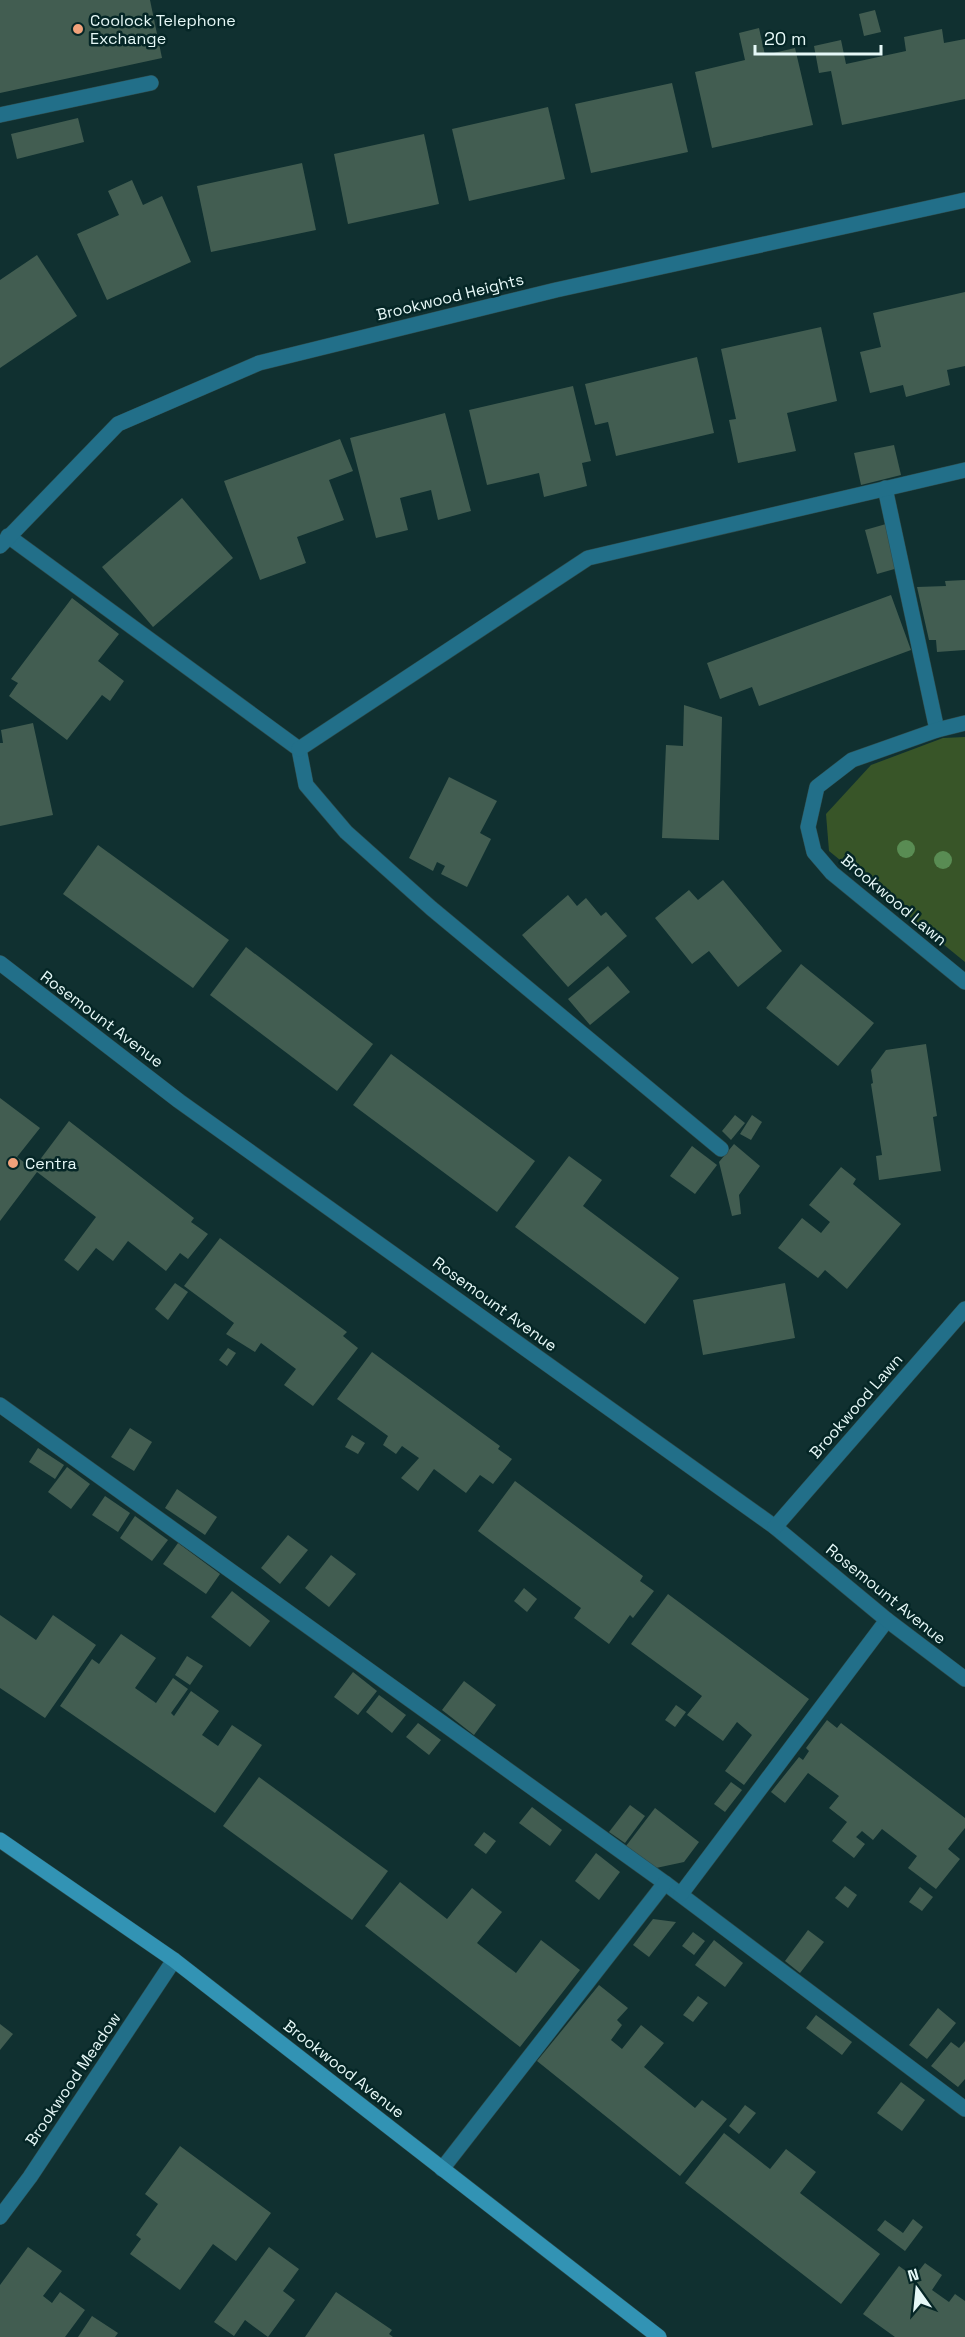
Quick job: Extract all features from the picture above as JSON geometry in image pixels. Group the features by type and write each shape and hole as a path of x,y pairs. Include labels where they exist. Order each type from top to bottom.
{"main road":[{"name":"Brookwood Avenue","path":"0,1840 174,1960 659,2337"}],"street":[{"path":"0,115 151,83"},
{"name":"Brookwood Heights","path":"4,541 118,424 259,363 556,290 965,200"},
{"path":"299,749 588,558 965,470"},
{"path":"885,488 937,730"},
{"path":"4,541 299,749 306,785 346,832 431,908 721,1149"},
{"name":"Brookwood Lawn","path":"965,723 937,730 852,760 817,787 807,827 814,852 832,873 965,982"},
{"name":"Rosemount Avenue","path":"0,963 179,1101 775,1527 887,1620 965,1679"},
{"name":"Brookwood Lawn","path":"775,1527 965,1309"},
{"path":"0,1405 665,1882 965,2109"},
{"path":"681,1894 887,1620"},
{"path":"442,2169 665,1882"},
{"name":"Brookwood Meadow","path":"0,2217 30,2177 174,1960"}],"green space":[{"path":"965,737 965,962 829,851 826,814 871,765 943,738"}],"building":[{"name":"Coolock Telephone Exchange","path":"0,0 150,0 162,58 0,93"},
{"path":"875,10 881,32 864,36 859,14"},
{"path":"759,28 765,55 795,48 813,125 712,148 695,72 745,60 739,33"},
{"path":"942,29 944,43 965,39 965,99 842,125 831,71 819,73 814,46 841,40 846,64 906,51 904,37"},
{"path":"672,83 688,152 591,173 575,104"},
{"path":"548,107 565,179 469,201 452,129"},
{"path":"78,118 84,142 17,159 11,134"},
{"path":"424,134 439,204 348,224 334,154"},
{"path":"302,163 316,230 211,252 197,186"},
{"path":"132,180 143,205 162,196 191,262 107,300 77,234 119,215 108,191"},
{"path":"37,255 77,316 0,368 0,280"},
{"path":"965,292 965,366 947,370 950,385 906,397 903,385 870,393 860,352 881,347 873,313"},
{"path":"821,327 837,401 787,413 796,451 738,463 729,420 736,419 721,349"},
{"path":"697,357 714,433 616,456 608,422 595,425 585,384"},
{"path":"573,386 591,461 582,463 587,486 544,497 539,473 487,485 469,410"},
{"path":"445,413 471,511 438,520 431,490 400,498 408,530 376,538 350,438"},
{"path":"340,439 353,471 329,480 344,520 297,537 306,563 260,580 224,481"},
{"path":"894,445 901,475 861,485 854,453"},
{"path":"182,498 233,558 153,627 102,567"},
{"path":"886,524 898,568 877,574 865,530"},
{"path":"965,580 965,650 937,652 936,640 929,640 917,587 946,586 945,581"},
{"path":"891,595 911,650 759,706 752,687 720,699 707,663"},
{"path":"72,598 119,634 98,661 124,681 110,701 102,695 67,740 9,696 18,683 11,679"},
{"path":"684,705 722,717 719,840 662,838 666,745 683,746"},
{"path":"33,723 53,815 0,826 0,743 3,743 1,730"},
{"path":"449,777 497,801 480,833 491,839 467,887 441,874 445,866 437,862 433,871 409,858"},
{"path":"98,845 229,940 193,988 63,894"},
{"path":"723,880 782,951 738,987 709,951 692,964 655,918 689,890 698,900"},
{"path":"568,895 577,906 586,898 601,916 606,912 627,936 568,987 522,935"},
{"path":"246,947 373,1044 337,1091 210,995"},
{"path":"801,964 874,1023 838,1066 766,1008"},
{"path":"608,966 630,992 590,1025 568,999"},
{"path":"926,1044 937,1116 933,1117 941,1171 879,1180 876,1156 882,1155 871,1070 886,1050"},
{"path":"391,1054 535,1161 497,1212 353,1105"},
{"path":"0,1098 40,1128 17,1157 33,1169 69,1121 194,1218 191,1222 208,1234 188,1259 180,1253 166,1271 128,1241 113,1261 96,1248 78,1271 64,1260 96,1217 37,1172 0,1221"},
{"path":"735,1115 745,1123 731,1140 722,1131"},
{"path":"752,1115 762,1122 751,1140 740,1134"},
{"path":"734,1144 760,1166 739,1195 741,1214 732,1216 719,1162"},
{"path":"692,1146 717,1165 695,1194 670,1176"},
{"path":"569,1156 602,1180 583,1206 679,1278 645,1324 515,1227"},
{"path":"841,1167 856,1179 853,1184 901,1224 847,1289 825,1270 818,1278 778,1248 802,1218 821,1233 830,1222 809,1205"},
{"path":"220,1238 347,1332 343,1336 358,1348 313,1406 284,1385 296,1369 261,1343 255,1352 226,1334 234,1323 184,1286"},
{"path":"175,1283 188,1292 168,1320 155,1309"},
{"path":"785,1283 795,1338 703,1355 693,1300"},
{"path":"228,1348 236,1353 227,1366 219,1360"},
{"path":"372,1352 500,1446 498,1449 512,1459 493,1484 480,1475 466,1493 434,1469 418,1491 401,1478 419,1458 402,1446 396,1454 383,1445 388,1436 337,1399"},
{"path":"130,1428 152,1442 134,1471 111,1457"},
{"path":"352,1435 365,1443 358,1454 345,1447"},
{"path":"38,1448 64,1465 55,1479 29,1462"},
{"path":"67,1467 90,1484 71,1509 48,1492"},
{"path":"515,1481 643,1576 640,1581 654,1591 633,1618 630,1615 609,1644 574,1618 581,1608 478,1531"},
{"path":"177,1489 217,1517 205,1535 165,1508"},
{"path":"105,1496 130,1513 118,1532 92,1515"},
{"path":"135,1516 168,1540 152,1561 120,1538"},
{"path":"288,1535 308,1550 280,1584 261,1568"},
{"path":"178,1543 220,1574 206,1594 163,1564"},
{"path":"331,1555 356,1574 329,1607 305,1588"},
{"path":"524,1588 537,1599 527,1612 514,1601"},
{"path":"232,1591 270,1621 250,1647 211,1617"},
{"path":"668,1594 809,1699 744,1785 725,1771 752,1735 737,1722 723,1741 687,1715 702,1696 631,1644"},
{"path":"0,1615 36,1640 53,1615 96,1645 45,1718 0,1688"},
{"path":"121,1634 156,1658 135,1688 156,1703 173,1678 188,1689 171,1713 174,1716 191,1691 219,1711 202,1735 218,1746 232,1725 262,1745 215,1813 60,1706 92,1659 99,1664"},
{"path":"187,1656 203,1666 190,1685 175,1675"},
{"path":"353,1672 377,1691 358,1715 334,1697"},
{"path":"464,1681 496,1705 474,1735 442,1710"},
{"path":"379,1695 406,1715 392,1733 366,1712"},
{"path":"676,1705 686,1712 675,1727 665,1720"},
{"path":"827,1720 837,1728 841,1723 965,1818 965,1828 948,1849 960,1859 936,1889 908,1868 917,1856 882,1829 873,1840 862,1831 856,1837 865,1844 854,1858 832,1841 847,1822 829,1808 839,1796 808,1773 785,1803 771,1792 799,1757 803,1760 809,1751 806,1748"},
{"path":"418,1723 441,1740 429,1755 406,1737"},
{"path":"259,1777 388,1871 352,1920 223,1826"},
{"path":"731,1782 742,1790 725,1812 714,1804"},
{"path":"630,1805 645,1816 625,1843 609,1832"},
{"path":"532,1807 562,1830 550,1846 519,1823"},
{"path":"655,1808 699,1842 684,1862 656,1868 626,1846"},
{"path":"484,1832 496,1841 486,1854 474,1845"},
{"path":"596,1853 620,1872 599,1900 575,1881"},
{"path":"400,1882 447,1919 472,1888 502,1912 477,1943 516,1973 541,1940 580,1970 520,2047 365,1926"},
{"path":"845,1886 857,1895 848,1908 835,1898"},
{"path":"920,1887 933,1897 922,1911 909,1902"},
{"path":"653,1919 676,1922 649,1957 633,1945"},
{"path":"808,1930 824,1942 800,1973 785,1961"},
{"path":"693,1932 705,1941 694,1955 682,1946"},
{"path":"714,1940 743,1963 725,1987 695,1965"},
{"path":"599,1985 628,2008 617,2020 622,2025 611,2040 622,2049 641,2025 664,2043 644,2067 695,2108 702,2100 727,2119 680,2176 537,2061"},
{"path":"698,1996 708,2003 693,2022 683,2015"},
{"path":"938,2008 956,2023 927,2059 909,2045"},
{"path":"816,2015 852,2042 842,2055 806,2028"},
{"path":"0,2024 13,2034 0,2050"},
{"path":"965,2041 965,2079 958,2087 931,2066 951,2042 959,2048"},
{"path":"901,2082 925,2100 902,2131 877,2113"},
{"path":"745,2105 756,2113 739,2134 729,2126"},
{"path":"724,2133 770,2169 786,2149 816,2172 800,2193 880,2254 841,2304 685,2183"},
{"path":"180,2146 271,2213 236,2261 213,2244 180,2290 130,2254 141,2239 136,2235 158,2204 145,2194"},
{"path":"913,2219 923,2227 905,2251 877,2230 885,2220 903,2233"},
{"path":"28,2247 62,2271 43,2296 52,2303 60,2292 85,2310 65,2337 0,2337 0,2285"},
{"path":"269,2247 299,2269 283,2291 295,2300 268,2337 245,2320 234,2336 214,2322"},
{"path":"925,2263 942,2275 932,2290 949,2302 955,2294 965,2301 965,2337 895,2337 863,2314 899,2266 914,2277"},
{"path":"336,2292 392,2330 389,2334 393,2337 305,2337"},
{"path":"92,2316 118,2333 115,2337 78,2337"}],"place":[{"name":"Coolock Telephone Exchange","path":"78,29"},
{"name":"Centra","path":"13,1163"}]}
